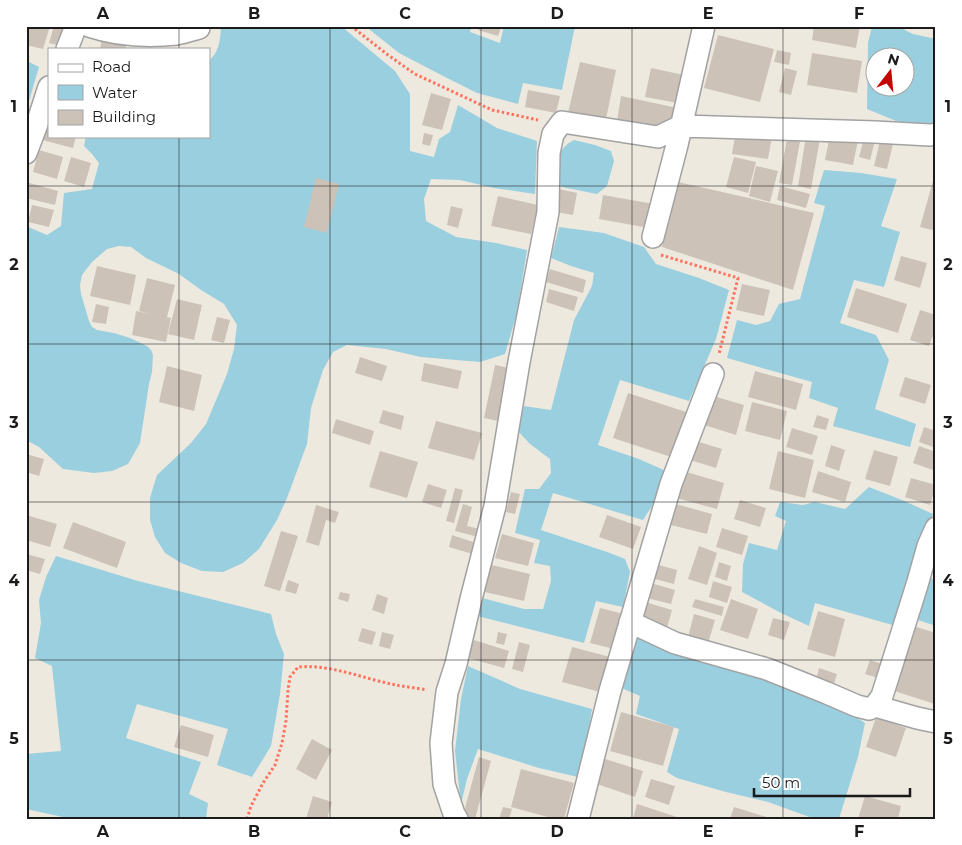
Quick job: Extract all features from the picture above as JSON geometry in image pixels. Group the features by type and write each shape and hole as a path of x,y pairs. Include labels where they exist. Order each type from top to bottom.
{"street":[{"path":"67,48 76,26"},
{"path":"89,26 106,32 135,35 177,34 199,28 199,26"},
{"path":"653,237 704,26"},
{"path":"26,152 48,91"},
{"path":"457,819 444,784 441,743 448,692 495,506 519,362 548,212 549,153 553,134 562,122 658,137 681,126 936,134"},
{"path":"578,819 610,691 671,484 713,374"},
{"path":"630,622 675,643 767,669 857,706 869,709 876,706 882,696 928,546 936,528"},
{"path":"876,706 936,722"}],"path":[{"path":"351,26 415,74 492,110 546,122 562,122"},
{"path":"653,237 651,249 662,256 738,278 722,347 713,374"},
{"path":"247,819 263,783 275,765 286,721 290,677 298,667 312,666 395,685 448,692"}],"water":[{"path":"221,26 341,26 395,71 410,94 410,151 434,157 439,139 450,132 458,105 497,128 537,141 535,194 494,188 460,180 431,179 424,199 426,221 456,237 527,250 517,313 505,354 480,362 421,357 386,349 347,345 333,352 323,370 311,408 307,444 277,520 259,549 243,563 223,572 202,571 181,563 165,553 155,537 150,520 150,498 157,475 191,443 206,424 227,374 234,349 237,325 224,304 179,274 146,258 131,247 119,246 107,249 92,262 82,275 81,294 92,327 130,338 147,346 153,355 140,443 128,464 112,471 94,473 63,469 39,447 26,440 26,226 47,235 61,226 64,193 92,189 99,163 84,146 86,138 210,138 210,60 220,41"},
{"path":"365,26 471,26 470,32 500,43 504,26 575,26 562,90 523,83 518,104 477,93 445,77 399,53"},
{"path":"872,26 897,26 913,34 936,39 936,127 896,121 867,109 867,98 914,98 914,48 868,48"},
{"path":"26,62 39,67 26,111"},
{"path":"574,140 611,151 614,161 607,186 597,194 562,187 556,180 561,152"},
{"path":"824,170 861,173 897,179 881,226 900,232 884,287 854,280 840,323 876,335 889,360 875,409 916,424 910,447 833,426 838,408 809,398 812,382 727,358 737,320 756,325 770,321 779,304 800,299 825,206 814,203"},
{"path":"559,227 604,233 644,247 656,264 729,290 716,339 689,401 620,380 598,445 639,459 666,471 656,500 643,520 553,493 541,530 625,559 630,572 623,607 596,601 584,643 477,616 482,598 524,609 543,609 551,581 550,566 534,563 540,540 515,533 525,489 539,489 551,473 550,459 530,444 517,430 524,406 551,410 574,320 592,286 594,273 551,258"},
{"path":"869,487 933,514 896,626 815,603 809,626 742,592 743,564 749,543 777,550 786,521 775,516 780,502 803,505 815,502 845,509"},
{"path":"56,556 138,581 271,614 284,654 280,694 271,746 252,777 217,765 228,729 137,704 126,738 201,762 189,794 208,803 206,819 72,819 26,809 26,754 61,751 52,666 35,658 41,623 39,600 46,577"},
{"path":"925,577 936,580 936,626 912,618"},
{"path":"634,634 726,669 775,682 838,705 865,723 858,757 839,819 815,819 768,802 677,778 667,772 679,729 636,714 640,696 619,687"},
{"path":"468,666 520,689 592,709 583,764 578,777 539,768 478,749 467,779 461,804 455,751 461,699"}],"building":[{"path":"28,26 50,26 43,49 26,45"},
{"path":"54,26 73,26 66,47 49,43"},
{"path":"479,26 497,26 501,28 498,36 478,30"},
{"path":"814,26 860,26 856,48 812,40"},
{"path":"718,35 774,49 760,102 704,88"},
{"path":"102,39 126,45 126,48 100,48"},
{"path":"777,50 791,53 789,65 774,62"},
{"path":"812,53 862,61 857,93 807,85"},
{"path":"580,62 616,70 605,124 567,117"},
{"path":"651,68 684,75 678,103 645,97"},
{"path":"785,68 797,71 791,95 779,92"},
{"path":"528,90 560,96 556,113 525,107"},
{"path":"431,93 451,99 442,130 422,125"},
{"path":"621,96 692,111 689,140 615,133"},
{"path":"48,117 48,138 76,138 73,148 42,140"},
{"path":"736,131 772,136 768,159 732,154"},
{"path":"424,133 433,135 430,146 422,144"},
{"path":"788,133 801,136 792,185 779,183"},
{"path":"830,135 858,140 853,165 825,160"},
{"path":"865,135 876,137 870,160 859,157"},
{"path":"806,136 820,139 811,189 798,186"},
{"path":"881,137 894,140 887,169 874,166"},
{"path":"39,150 63,157 57,179 33,172"},
{"path":"71,157 91,163 84,187 64,181"},
{"path":"734,157 756,162 748,193 726,187"},
{"path":"756,166 778,171 770,202 749,196"},
{"path":"316,178 339,184 327,233 304,227"},
{"path":"933,181 936,182 936,231 920,227"},
{"path":"26,182 58,191 55,205 26,198"},
{"path":"678,182 814,213 793,290 662,247"},
{"path":"780,186 810,194 806,208 777,200"},
{"path":"559,189 577,193 573,215 555,212"},
{"path":"603,195 654,204 649,228 599,219"},
{"path":"498,196 538,205 531,234 491,226"},
{"path":"32,205 54,210 49,227 28,222"},
{"path":"451,206 463,209 458,228 447,225"},
{"path":"901,256 927,263 920,288 894,280"},
{"path":"97,266 136,275 130,305 90,296"},
{"path":"550,269 586,280 583,293 546,282"},
{"path":"147,278 175,285 167,317 171,318 166,342 132,335 136,311 149,314 139,311"},
{"path":"742,284 770,290 764,316 736,310"},
{"path":"856,288 907,304 898,333 847,317"},
{"path":"549,289 578,297 574,311 546,302"},
{"path":"177,299 202,305 194,340 168,334"},
{"path":"96,304 109,307 106,324 92,322"},
{"path":"920,310 936,315 936,328 929,346 910,340"},
{"path":"217,317 230,320 224,343 211,340"},
{"path":"360,357 387,366 382,381 355,373"},
{"path":"424,363 462,371 458,389 421,381"},
{"path":"495,365 514,369 503,422 484,418"},
{"path":"167,366 202,375 194,411 159,402"},
{"path":"755,371 803,384 796,410 748,397"},
{"path":"905,377 931,385 925,404 899,396"},
{"path":"628,393 686,412 671,457 613,438"},
{"path":"710,395 744,405 736,435 701,424"},
{"path":"752,402 787,411 780,440 745,431"},
{"path":"383,410 404,416 401,430 379,423"},
{"path":"817,415 829,419 826,430 813,427"},
{"path":"336,419 374,431 370,445 332,433"},
{"path":"436,421 482,433 474,460 428,448"},
{"path":"924,427 936,431 936,448 919,442"},
{"path":"792,428 818,436 812,455 786,447"},
{"path":"696,441 722,449 716,468 690,460"},
{"path":"831,445 845,450 839,471 825,466"},
{"path":"919,446 936,452 936,471 913,463"},
{"path":"874,450 898,457 890,486 865,479"},
{"path":"380,451 418,462 407,498 369,487"},
{"path":"778,451 814,460 805,498 769,489"},
{"path":"26,454 44,459 39,476 26,472"},
{"path":"683,471 724,483 717,509 676,498"},
{"path":"818,471 851,482 845,502 812,492"},
{"path":"911,478 936,485 930,505 905,497"},
{"path":"428,484 447,490 441,508 422,502"},
{"path":"455,488 463,490 454,523 446,521"},
{"path":"511,492 520,494 515,514 506,512"},
{"path":"740,500 766,508 760,527 734,519"},
{"path":"672,503 712,514 707,534 667,524"},
{"path":"463,504 472,507 467,526 484,530 482,538 455,531"},
{"path":"316,505 339,512 335,523 326,520 319,546 306,542"},
{"path":"26,515 57,524 50,547 26,540"},
{"path":"607,515 641,527 633,549 599,537"},
{"path":"73,522 126,542 117,568 63,548"},
{"path":"722,528 748,536 742,555 716,547"},
{"path":"281,531 298,536 280,591 264,586"},
{"path":"502,534 534,543 528,566 495,558"},
{"path":"452,535 479,544 476,555 449,547"},
{"path":"699,546 717,553 707,585 688,579"},
{"path":"26,554 45,559 40,574 26,570"},
{"path":"719,562 731,566 727,581 715,577"},
{"path":"483,563 530,574 524,601 476,590"},
{"path":"655,564 677,570 674,584 651,578"},
{"path":"288,580 299,584 296,594 285,591"},
{"path":"713,581 732,587 727,603 709,597"},
{"path":"651,583 675,590 671,604 647,598"},
{"path":"340,592 350,594 348,602 338,599"},
{"path":"377,594 388,598 384,614 372,610"},
{"path":"695,599 724,607 722,616 692,607"},
{"path":"731,599 758,609 748,639 720,630"},
{"path":"645,602 672,610 667,628 640,620"},
{"path":"600,608 624,614 614,649 590,643"},
{"path":"818,611 845,619 835,657 807,649"},
{"path":"694,614 715,620 707,647 687,641"},
{"path":"773,618 790,622 784,640 768,635"},
{"path":"910,625 936,633 935,704 888,689"},
{"path":"362,628 376,632 372,645 358,641"},
{"path":"382,632 394,635 390,649 379,646"},
{"path":"498,632 507,634 504,645 496,643"},
{"path":"474,640 509,651 504,668 468,658"},
{"path":"519,642 530,645 523,672 512,669"},
{"path":"572,647 614,658 604,693 562,682"},
{"path":"870,660 882,664 878,678 865,674"},
{"path":"819,668 837,674 832,690 815,684"},
{"path":"621,712 674,727 663,766 610,751"},
{"path":"876,717 906,728 896,757 866,747"},
{"path":"181,725 214,735 208,757 174,747"},
{"path":"312,739 332,750 316,780 296,769"},
{"path":"479,757 491,761 475,819 462,819"},
{"path":"602,758 643,771 635,797 594,783"},
{"path":"521,769 574,783 564,819 555,819 511,807"},
{"path":"651,779 675,786 669,805 645,797"},
{"path":"313,796 332,802 327,819 306,819"},
{"path":"865,796 901,806 898,819 858,819"},
{"path":"637,804 677,817 677,819 633,819"},
{"path":"503,807 512,809 509,819 499,819"},
{"path":"734,807 770,818 770,819 730,819"}]}
